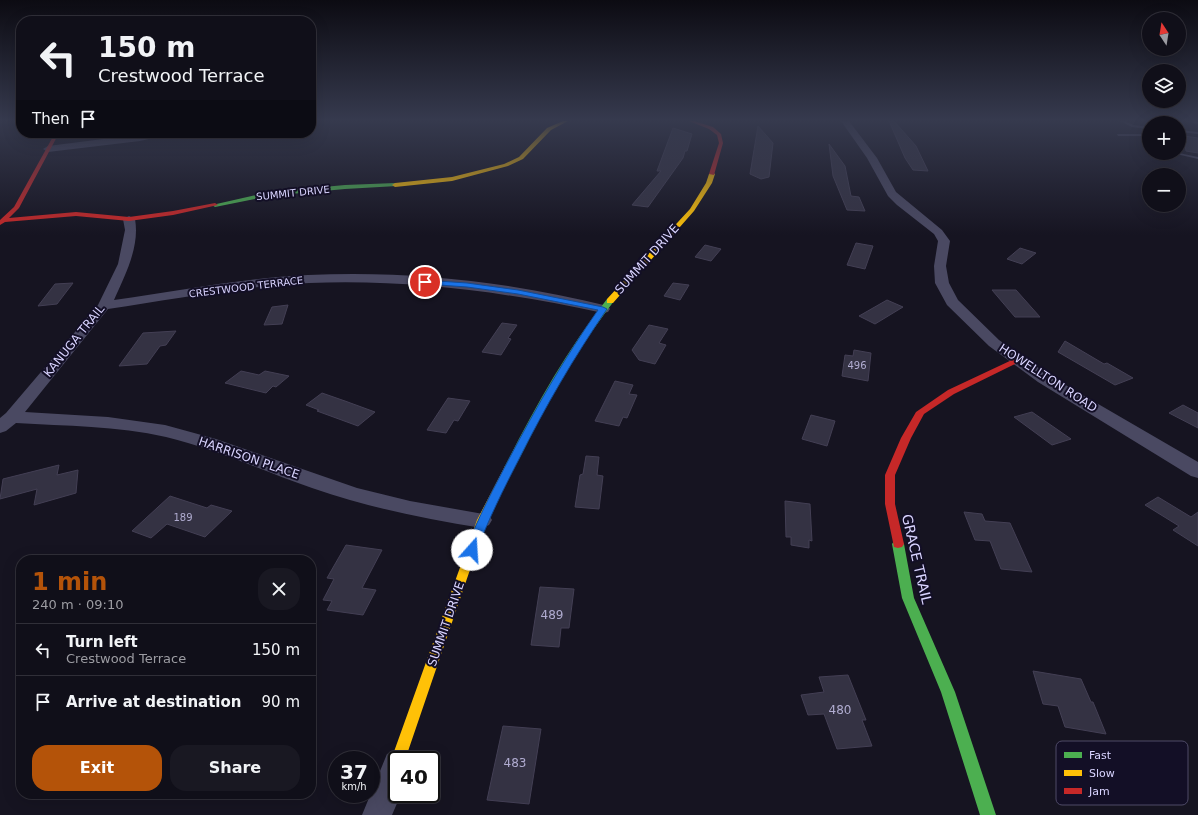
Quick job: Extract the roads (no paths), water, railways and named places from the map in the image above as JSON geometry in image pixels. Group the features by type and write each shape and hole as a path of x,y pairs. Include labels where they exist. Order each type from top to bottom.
{"street":[{"path":"2,221 16,208 42,159"},
{"name":"SUMMIT DRIVE","path":"2,221 76,214 129,218 173,213 270,194 345,187 427,182 487,171 520,159"},
{"name":"SUMMIT DRIVE","path":"401,751 482,520 540,408 577,346 603,309 627,280 692,210 709,183 716,159"},
{"name":"HOWELLTON ROAD","path":"873,159 892,194 901,203 938,232 943,238 944,242 940,266 942,284 952,302 994,343 1017,361 1198,471"},
{"name":"KANUGA TRAIL","path":"6,422 104,306 124,264 131,230 129,218"},
{"name":"CRESTWOOD TERRACE","path":"104,306 260,283 309,279 361,278 496,289 603,309"},
{"name":"GRACE TRAIL","path":"988,815 948,692 908,598 890,504 890,474 906,438 921,412 951,392 1017,361"},
{"name":"HARRISON PLACE","path":"6,422 129,425 167,431 202,441 341,491 405,508 482,520"},
{"path":"376,815 388,791"}]}
